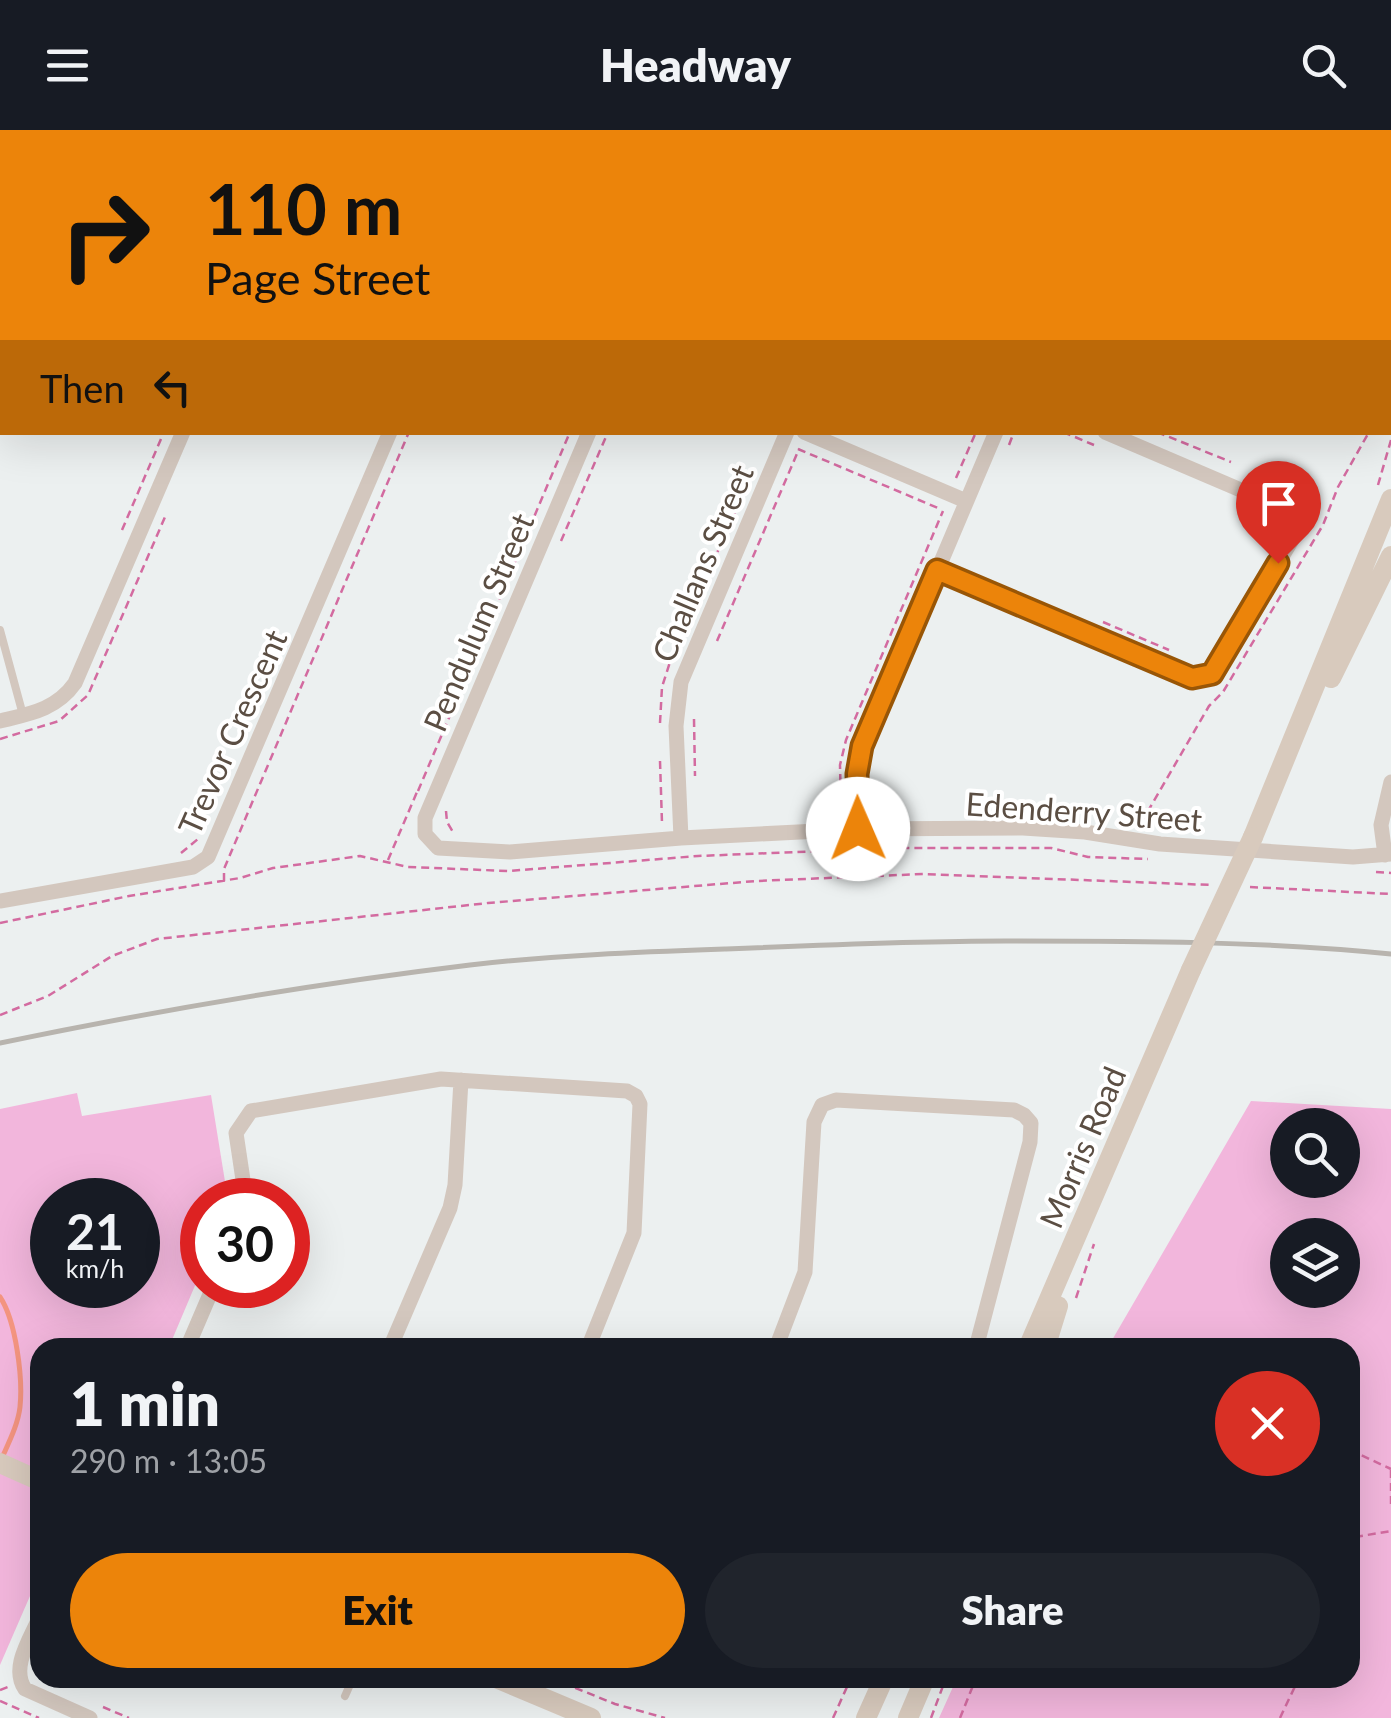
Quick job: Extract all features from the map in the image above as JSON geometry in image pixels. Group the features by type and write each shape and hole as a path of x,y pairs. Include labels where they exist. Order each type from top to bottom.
{"street":[{"path":"0,721 54,704 74,684 182,435"},
{"name":"Trevor Crescent","path":"0,902 193,867 208,857 389,435"},
{"name":"Pendulum Street","path":"425,834 423,824 588,435"},
{"name":"Challans Street","path":"681,838 676,726 681,682 786,435"},
{"path":"811,435 966,501"},
{"path":"858,822 857,774 862,746 995,435"},
{"path":"937,570 1192,678 1212,674 1294,535 1296,519 1283,508 1112,435"},
{"name":"Morris Road","path":"1032,1338 1252,837 1391,499"},
{"name":"Morris Road","path":"1252,837 1391,556"},
{"path":"1388,854 1380,824 1391,782"},
{"name":"Edenderry Street","path":"425,834 442,849 491,852 858,822 1085,832 1160,844 1354,857 1388,854"},
{"name":"Morris Road","path":"1048,1338 1062,1294 1192,970"},
{"path":"394,1338 450,1208 455,1185 460,1080"},
{"path":"243,1178 236,1132 251,1111 428,1081 616,1089 636,1096 641,1117 634,1233 592,1338"},
{"path":"780,1338 805,1272 814,1122 822,1105 836,1100 1014,1110 1031,1123 1030,1142 979,1338"},
{"path":"191,1338 204,1308"},
{"path":"0,1464 30,1477"},
{"path":"30,1639 21,1660 19,1680 24,1689 84,1717"},
{"path":"520,1688 588,1716"},
{"path":"866,1718 880,1688"},
{"path":"908,1718 922,1688"}],"lane":[{"path":"0,630 23,715"},
{"path":"346,1696 349,1688"}],"path":[{"path":"117,542 163,435"},
{"path":"224,882 224,869 409,435"},
{"path":"387,862 569,435"},
{"path":"957,479 975,435"},
{"path":"1006,451 1013,435"},
{"path":"1164,435 1231,462"},
{"path":"718,640 799,449"},
{"path":"693,712 696,785"},
{"path":"858,822 875,815 874,781"},
{"path":"417,792 448,805 447,822 455,836"},
{"path":"178,855 199,838"},
{"path":"0,1014 48,996 112,956 158,939 469,906 756,881 923,874 1220,886"},
{"path":"1240,886 1391,894"},
{"path":"1360,1455 1391,1469 1391,1505"},
{"path":"1360,1536 1391,1531"},
{"path":"576,1688 665,1718"},
{"path":"833,1718 846,1688"},
{"path":"931,1718 942,1688"},
{"path":"960,1718 972,1688"},
{"path":"1280,1718 1294,1688"},
{"path":"0,1701 39,1718"}],"shaded area":[{"path":"77,1093 82,1116 211,1095 224,1178 180,1178 180,1308 186,1308 173,1338 30,1338 30,1596 0,1665 0,1109"},
{"path":"1251,1101 1391,1109 1391,1718 939,1718 952,1688 1360,1688 1360,1338 1113,1338"}],"waterway":[{"path":"0,1297 14,1335 21,1395 17,1421 1,1460"}],"railway":[{"path":"0,1043 293,990 566,956 1006,941 1247,944 1391,954"}],"route":[{"path":"858,829 857,774 862,746 937,570 1192,678 1212,674 1278,563"}]}
